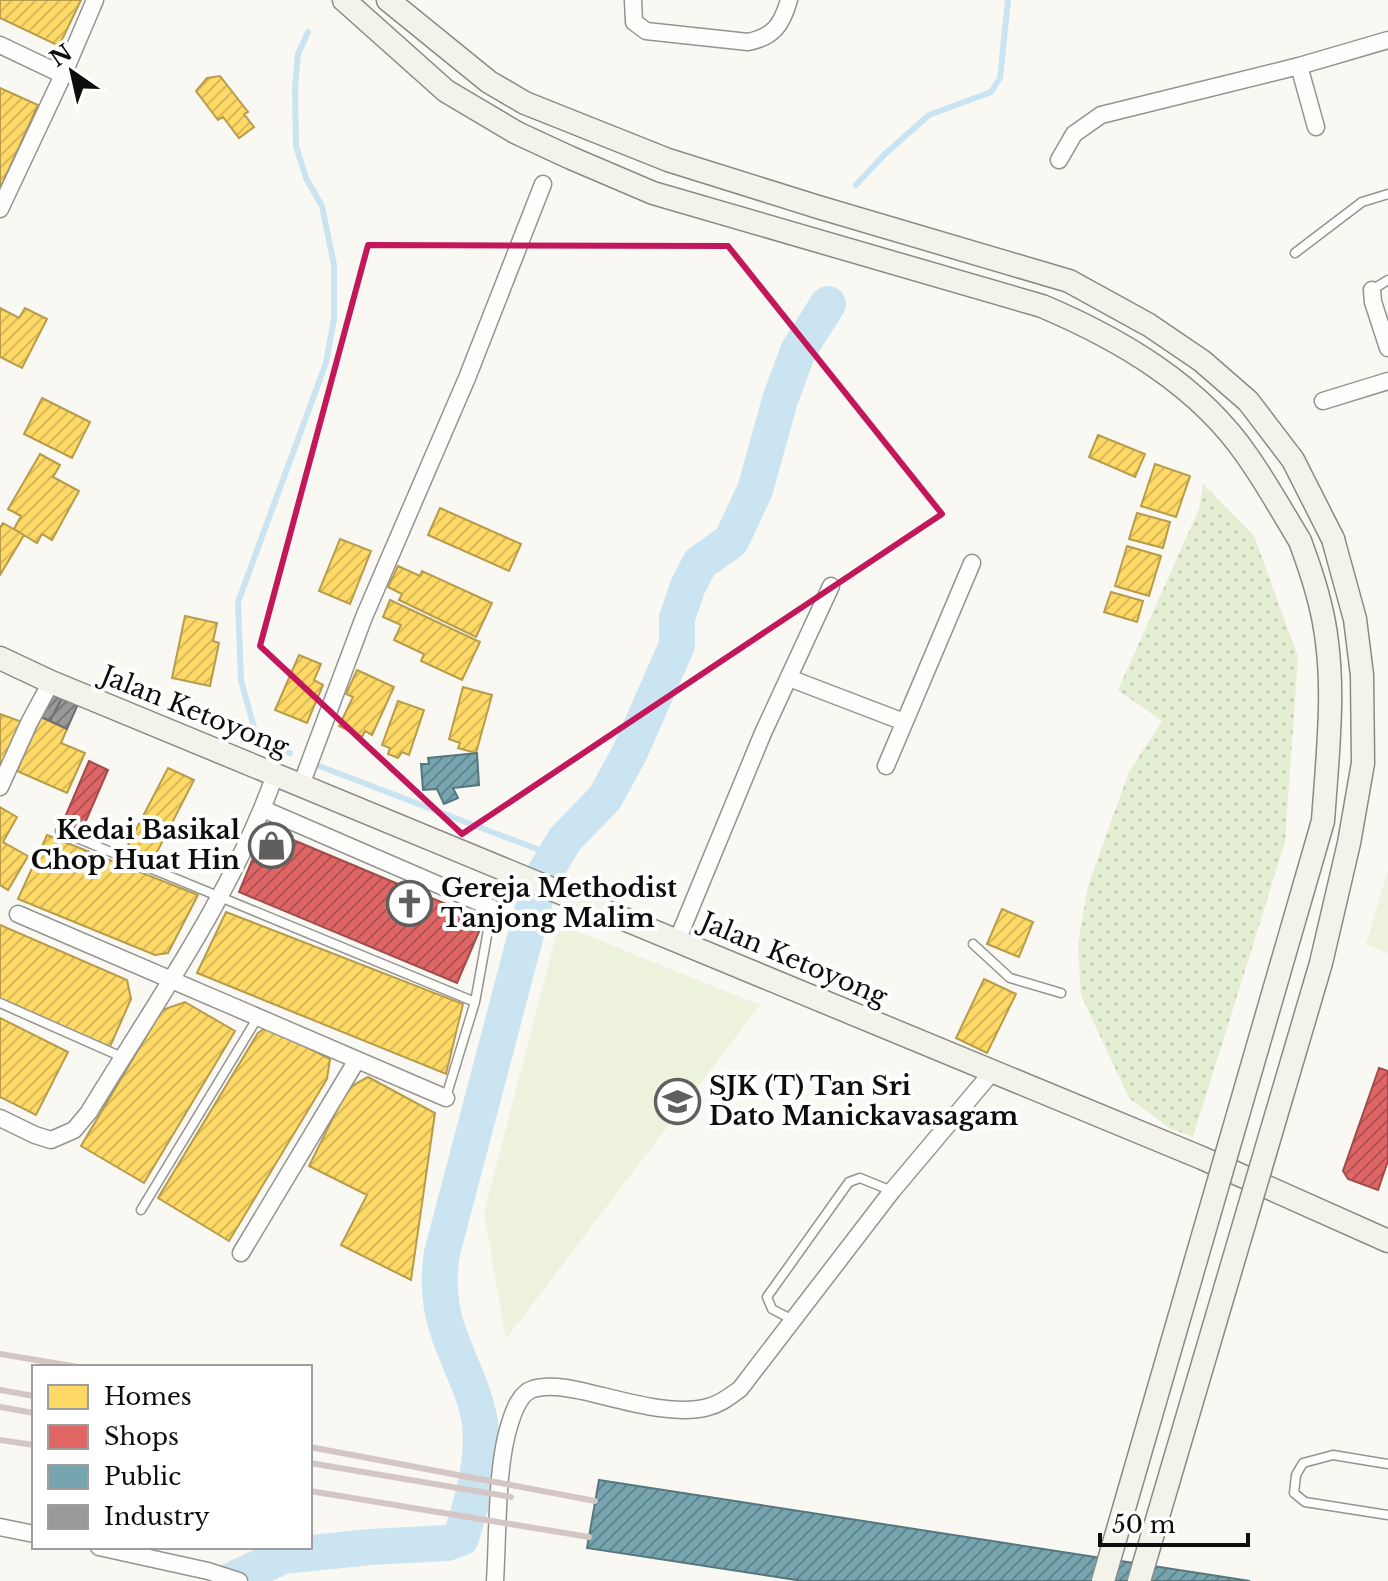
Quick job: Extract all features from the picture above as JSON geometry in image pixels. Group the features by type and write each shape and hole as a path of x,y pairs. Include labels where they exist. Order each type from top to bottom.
{"main road":[{"path":"344,0 446,91 517,133 571,158 653,193 1042,306 1093,328 1148,361 1205,406 1247,455 1300,541 1320,601 1329,663 1330,719 1323,821 1103,1581"},
{"path":"388,0 489,82 525,103 668,160 1069,281 1149,325 1202,361 1248,401 1293,460 1333,539 1355,619 1362,675 1363,763 1349,843 1321,963 1139,1581"},
{"name":"Jalan Ketoyong","path":"0,658 51,682 1202,1158 1388,1241"}],"street":[{"path":"0,209 95,0"},
{"path":"633,0 634,22 646,31 748,42 760,40 781,25 789,0"},
{"path":"1059,160 1074,134 1101,115 1299,66 1388,40"},
{"path":"0,45 63,75"},
{"path":"1299,66 1316,127"},
{"path":"301,785 364,617 467,378 543,184"},
{"path":"1372,290 1388,348"},
{"path":"1323,401 1388,381"},
{"path":"886,766 972,563"},
{"path":"677,941 831,586"},
{"path":"789,678 904,722"},
{"path":"0,787 51,682"},
{"path":"0,1118 51,1140 74,1130 89,1112 230,879 263,809 275,775"},
{"path":"263,809 492,908"},
{"path":"18,914 446,1098"},
{"path":"241,1253 357,1060"},
{"path":"486,1581 497,1581 503,1450 521,1397 531,1389 565,1388 641,1405 693,1410 718,1404 740,1389 892,1191 993,1071"},
{"path":"0,1527 32,1534"},
{"path":"108,1549 239,1581"}],"lane":[{"path":"1295,253 1362,202 1388,194"},
{"path":"1372,290 1388,280"},
{"path":"60,831 475,1002"},
{"path":"446,1098 475,1002 492,908"},
{"path":"973,944 1010,978 1061,993"},
{"path":"0,1003 122,1057"},
{"path":"141,1210 258,1017"},
{"path":"791,1319 772,1309 767,1297 849,1182 860,1178 892,1191"},
{"path":"1388,1464 1333,1455 1303,1463 1296,1475 1294,1493 1305,1502 1388,1515"}],"highlighted area":[{"path":"368,245 728,246 942,514 462,834 260,646"}],"green space":[{"path":"1203,484 1254,536 1298,657 1285,842 1193,1137 1170,1128 1129,1098 1081,995 1078,944 1088,886 1129,772 1162,721 1118,690 1199,509"},
{"path":"1388,870 1388,953 1366,944"},
{"path":"559,924 760,1005 506,1339 484,1213"}],"building: Homes":[{"path":"0,0 81,0 59,46 0,18"},
{"path":"220,76 248,112 244,114 254,127 239,138 223,117 218,120 196,91 207,78"},
{"path":"0,88 38,105 0,189"},
{"path":"0,308 19,318 25,308 47,319 22,368 0,357"},
{"path":"42,398 90,422 72,458 24,434"},
{"path":"1098,435 1145,454 1135,477 1089,457"},
{"path":"40,454 60,465 53,477 79,491 52,540 42,534 37,543 14,529 21,516 8,509"},
{"path":"1155,464 1190,476 1176,517 1141,506"},
{"path":"440,508 521,544 509,571 428,535"},
{"path":"1137,513 1170,522 1163,548 1129,539"},
{"path":"3,523 24,535 0,575 0,528"},
{"path":"340,539 371,551 350,604 319,591"},
{"path":"1127,546 1161,556 1149,596 1115,586"},
{"path":"398,566 420,576 422,571 492,603 476,637 399,600 402,594 388,587"},
{"path":"1111,592 1143,601 1137,622 1104,612"},
{"path":"390,600 480,642 462,680 421,661 424,654 394,640 401,625 383,617"},
{"path":"185,616 217,623 213,641 219,643 210,686 172,678"},
{"path":"299,655 321,664 314,680 323,685 307,723 275,710"},
{"path":"357,670 394,687 372,735 365,731 362,737 339,726 353,697 346,694"},
{"path":"463,687 492,695 476,753 458,748 460,743 449,739"},
{"path":"398,701 424,710 409,755 402,752 398,758 388,754 390,748 382,745"},
{"path":"0,714 25,723 0,768"},
{"path":"41,717 67,729 61,743 85,753 67,793 17,771"},
{"path":"168,768 194,780 154,858 128,845"},
{"path":"0,807 17,817 3,842 28,856 8,890 0,885"},
{"path":"47,835 198,895 168,953 155,955 18,899"},
{"path":"1002,909 1033,922 1019,957 987,944"},
{"path":"226,912 463,1004 446,1074 197,973"},
{"path":"0,925 127,980 131,999 109,1049 0,1002"},
{"path":"984,979 1016,994 987,1053 956,1038"},
{"path":"185,1002 235,1031 144,1183 81,1146 162,1010"},
{"path":"0,1018 68,1052 36,1115 0,1097"},
{"path":"267,1027 330,1059 327,1079 229,1241 158,1198 258,1033"},
{"path":"368,1077 435,1113 411,1280 341,1245 367,1195 309,1166 348,1088"}],"building: Shops":[{"path":"89,761 108,770 82,830 63,822"},
{"path":"279,834 484,920 457,983 239,892 258,846"},
{"path":"1379,1068 1388,1071 1388,1161 1378,1190 1348,1179 1343,1171"}],"building: Public":[{"path":"477,753 479,785 453,788 458,798 444,804 437,789 423,790 421,764 429,764 428,758"},
{"path":"599,1480 1250,1581 803,1581 587,1548"}],"building: Industry":[{"path":"55,690 64,694 50,721 41,717"},
{"path":"64,694 79,702 67,729 50,721"}],"waterway":[{"path":"856,185 929,115 991,92 1000,78 1008,0"},
{"path":"290,753 256,735 241,680 238,602 326,363 334,319 334,265 322,206 306,178 296,146 298,54 308,32"},
{"path":"230,1581 283,1556 447,1543 461,1538 479,1468 481,1439 478,1412 443,1312 440,1292 442,1253 540,881 565,839 605,798 630,752 677,645 677,618 688,586 700,563 731,541 755,490 780,400 798,351 828,304"},
{"path":"319,766 555,856"}],"railway":[{"path":"0,1354 66,1365"},
{"path":"0,1390 32,1396"},
{"path":"0,1407 32,1413"},
{"path":"0,1440 32,1445"},
{"path":"312,1447 595,1501"},
{"path":"312,1463 511,1497"},
{"path":"312,1491 589,1537"}],"place":[{"name":"Kedai Basikal Chop Huat Hin","path":"271,845"},
{"name":"Gereja Methodist Tanjong Malim","path":"410,903"},
{"name":"SJK (T) Tan Sri Dato Manickavasagam","path":"678,1101"}]}
